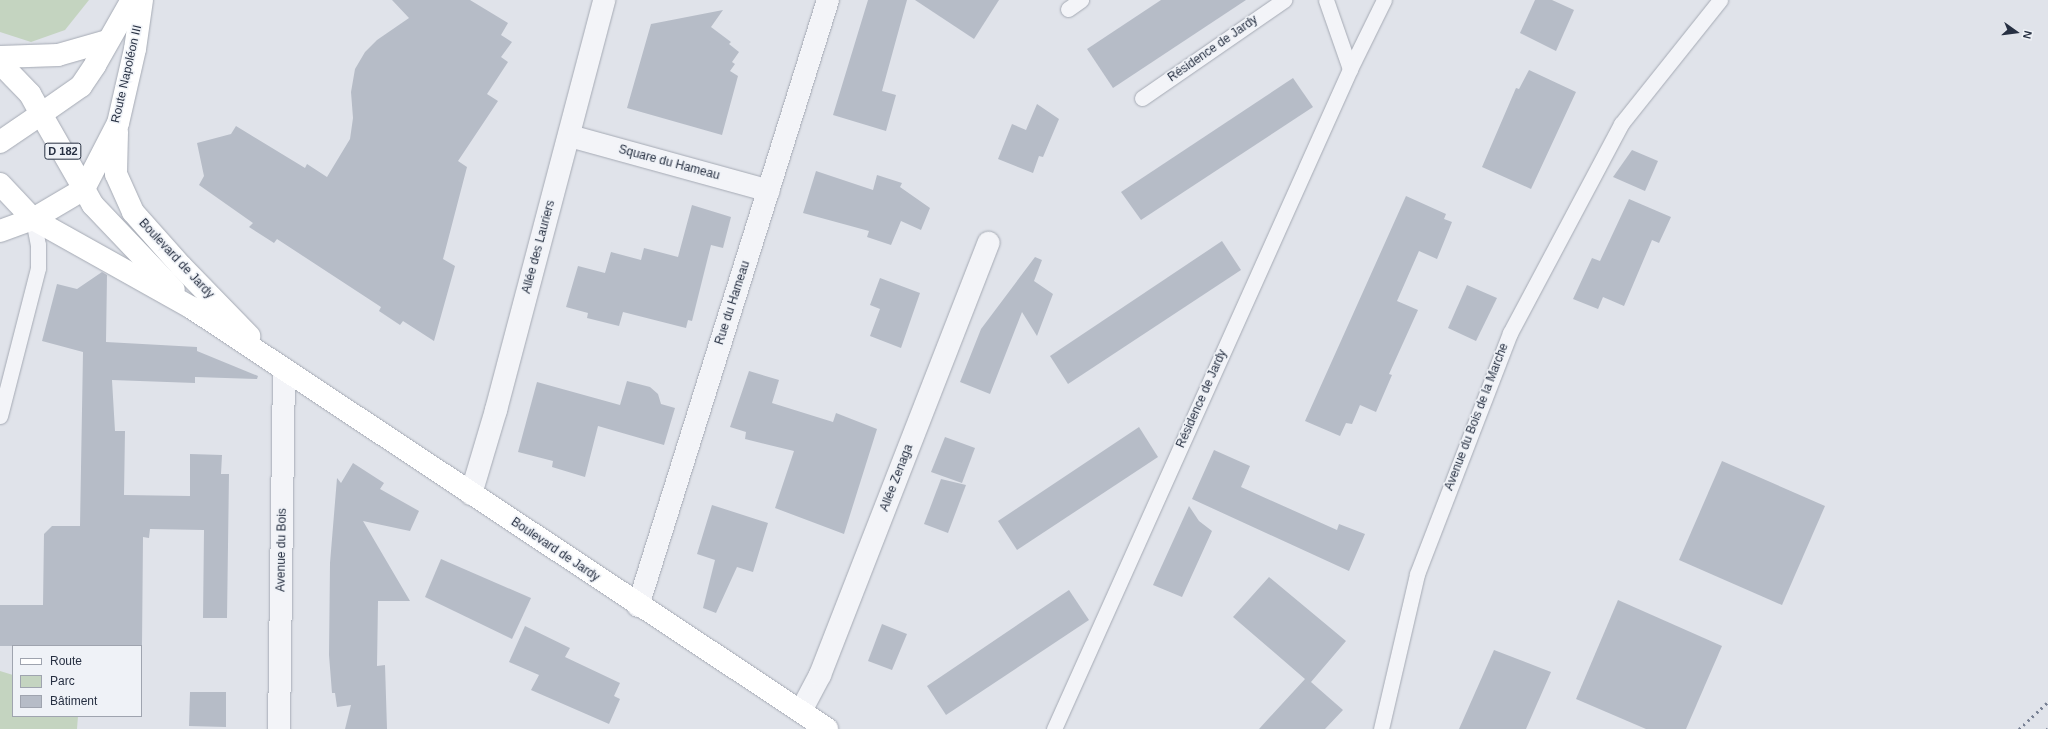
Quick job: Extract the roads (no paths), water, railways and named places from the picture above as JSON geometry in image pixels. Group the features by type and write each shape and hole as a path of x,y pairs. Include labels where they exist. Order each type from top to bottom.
{"main road":[{"name":"Route Napoléon III","path":"41,114 81,86 96,65 107,41 132,0"},
{"name":"Route Napoléon III","path":"84,189 118,123 135,49 142,0"},
{"path":"0,57 58,55 107,41"},
{"name":"Boulevard de Jardy","path":"0,63 30,94 94,205 134,251 192,308"},
{"path":"0,142 41,114"},
{"name":"Boulevard de Jardy","path":"118,123 116,174 133,212 180,266 284,370"},
{"name":"Boulevard de Jardy","path":"0,184 33,219 192,308 638,606 827,729"},
{"path":"0,231 33,219 84,189"}],"street":[{"name":"Allée des Lauriers","path":"471,494 496,410 570,136 604,0"},
{"name":"Rue du Hameau","path":"638,606 828,0"},
{"name":"Square du Hameau","path":"570,136 768,191"},
{"name":"Allée Zenaga","path":"801,711 820,675 988,243"},
{"name":"Avenue du Bois","path":"279,729 284,370"}],"lane":[{"path":"1068,9 1081,0"},
{"name":"Résidence de Jardy","path":"1142,98 1284,0"},
{"path":"1326,0 1350,69"},
{"name":"Résidence de Jardy","path":"1054,729 1350,69 1384,0"},
{"name":"Avenue du Bois de la Marche","path":"1381,729 1417,574 1508,340 1621,124 1720,0"},
{"path":"0,416 38,268 38,246 33,219"}],"railway":[{"path":"2019,729 2048,702"}]}
